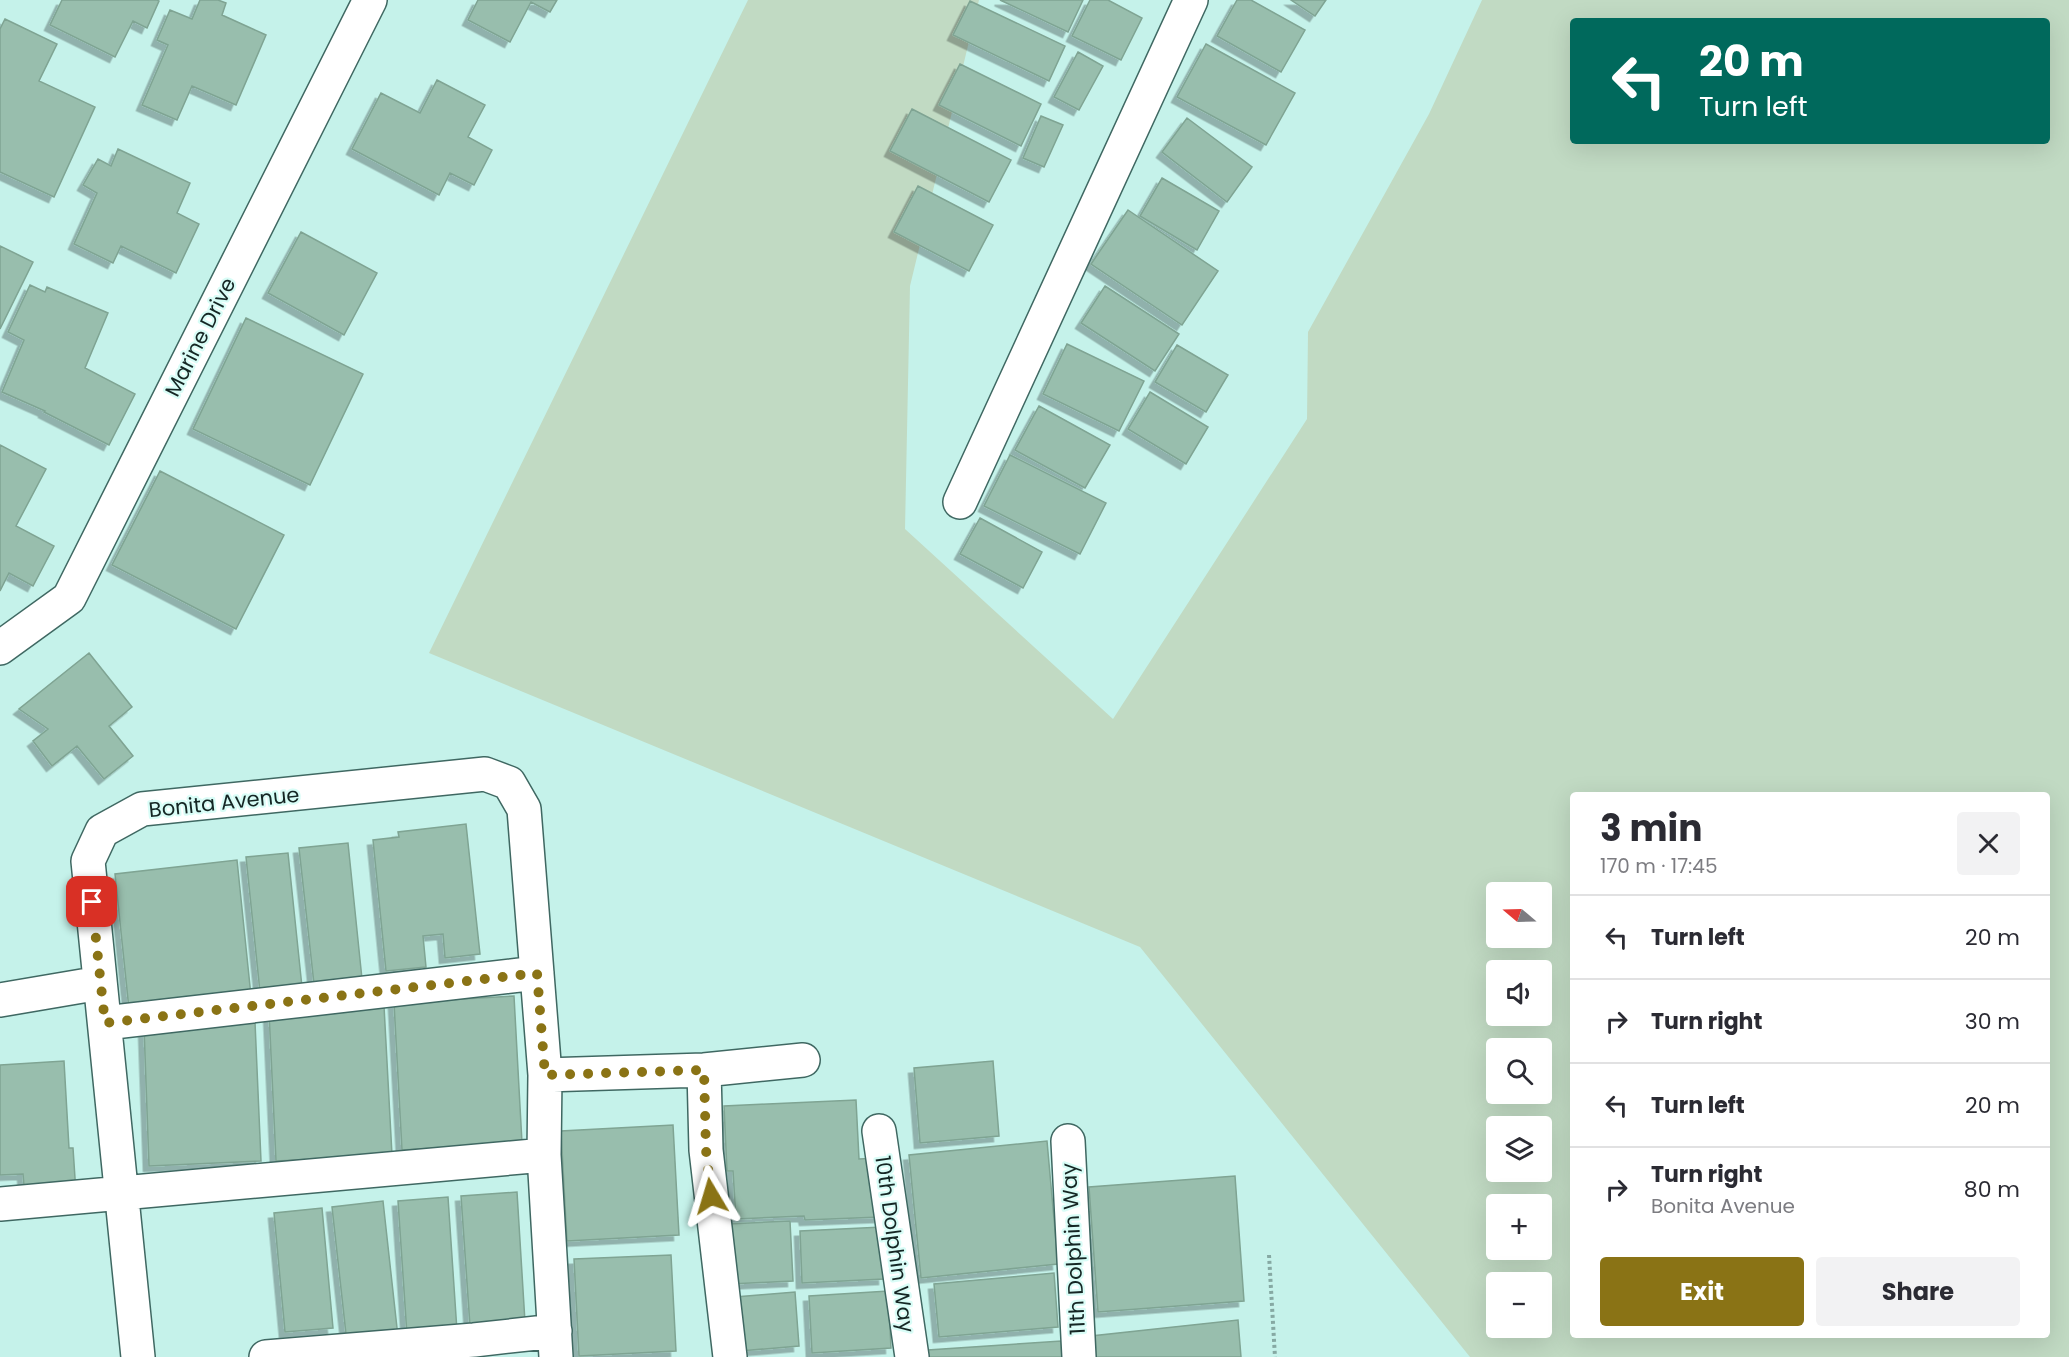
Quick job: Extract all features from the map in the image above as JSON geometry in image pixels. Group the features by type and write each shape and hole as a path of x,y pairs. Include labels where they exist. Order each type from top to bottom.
{"street":[{"name":"Marine Drive","path":"0,648 69,598 370,0"},
{"path":"960,502 1191,0"},
{"name":"Bonita Avenue","path":"138,1357 88,861 102,831 142,809 485,774 509,783 524,809 537,973"},
{"path":"105,1023 537,973 545,1075 544,1155 555,1344 462,1341 266,1357"},
{"path":"0,1000 100,983"},
{"path":"545,1075 704,1070 803,1060"},
{"path":"704,1070 706,1150 730,1357"},
{"name":"10th Dolphin Way","path":"879,1131 912,1357"},
{"name":"11th Dolphin Way","path":"1068,1141 1079,1357"},
{"path":"0,1204 544,1155"}],"path":[{"path":"1269,1255 1275,1357"}],"green space":[{"path":"748,0 979,0 910,286 905,529 1113,719 1307,419 1308,332 1429,114 1482,0 2069,0 2069,1357 1470,1357 1140,947 429,653"}],"building":[{"path":"62,0 159,1 147,28 133,21 115,57 50,25"},
{"path":"200,0 218,0 226,3 222,15 266,35 236,105 192,86 177,120 142,105 168,45 157,40 170,10 192,19"},
{"path":"478,0 557,0 550,12 531,2 510,42 468,20"},
{"path":"1000,0 1083,0 1068,32"},
{"path":"1090,0 1108,0 1142,18 1121,60 1072,36"},
{"path":"1237,0 1251,0 1305,30 1281,72 1217,36"},
{"path":"1291,0 1326,0 1315,16"},
{"path":"970,1 1065,46 1049,81 953,35"},
{"path":"5,19 57,44 39,81 95,107 54,197 0,172 0,29"},
{"path":"1206,44 1295,93 1266,145 1177,97"},
{"path":"1078,52 1103,66 1079,110 1054,97"},
{"path":"960,64 1041,104 1021,146 939,105"},
{"path":"437,80 485,105 468,137 492,150 474,185 450,173 439,195 352,149 381,93 420,113"},
{"path":"912,109 1011,160 989,202 890,151"},
{"path":"1041,116 1063,125 1044,167 1023,158"},
{"path":"1187,118 1252,167 1227,202 1162,152"},
{"path":"118,149 190,183 177,213 199,224 176,273 121,246 113,263 74,244 97,193 83,185 98,159 111,166"},
{"path":"1162,178 1219,211 1197,250 1140,216"},
{"path":"918,186 993,225 969,271 894,232"},
{"path":"1128,210 1218,271 1182,325 1091,264"},
{"path":"301,232 377,273 344,335 268,293"},
{"path":"0,246 33,262 0,329"},
{"path":"30,285 45,292 47,287 108,313 85,368 135,394 109,445 45,411 2,392 24,340 8,332"},
{"path":"1105,286 1179,334 1155,371 1081,323"},
{"path":"246,318 363,374 310,485 193,429"},
{"path":"1067,344 1144,381 1119,431 1043,394"},
{"path":"1177,345 1228,375 1206,412 1155,382"},
{"path":"1150,392 1208,427 1186,464 1128,429"},
{"path":"1039,406 1110,445 1085,488 1015,450"},
{"path":"0,445 46,469 16,526 54,546 33,586 9,573 0,591"},
{"path":"1010,455 1106,503 1080,554 984,506"},
{"path":"160,471 284,535 236,629 112,565"},
{"path":"980,518 1042,552 1023,588 960,554"},
{"path":"89,653 132,707 109,726 133,756 104,779 77,746 52,766 33,741 48,729 19,709"},
{"path":"466,824 480,954 445,958 443,934 423,936 426,967 386,971 373,840 399,837 398,832"},
{"path":"348,843 362,979 314,984 299,848"},
{"path":"288,853 302,987 260,992 246,857"},
{"path":"237,860 251,996 129,1009 115,874"},
{"path":"514,996 522,1143 402,1150 394,1003"},
{"path":"384,1006 392,1155 276,1161 269,1012"},
{"path":"255,1022 261,1161 149,1166 144,1027"},
{"path":"64,1061 69,1148 73,1148 76,1193 25,1197 23,1174 0,1175 0,1065"},
{"path":"993,1061 999,1136 920,1143 914,1068"},
{"path":"856,1100 859,1159 877,1158 880,1217 805,1220 804,1216 736,1219 733,1171 727,1171 724,1106"},
{"path":"673,1125 679,1235 567,1241 561,1131"},
{"path":"1047,1141 1058,1264 921,1278 909,1155"},
{"path":"1235,1176 1244,1301 1098,1312 1089,1187"},
{"path":"517,1192 525,1322 470,1326 461,1196"},
{"path":"448,1197 457,1331 407,1335 398,1201"},
{"path":"383,1201 398,1337 347,1343 332,1207"},
{"path":"322,1208 333,1328 285,1332 274,1213"},
{"path":"790,1221 793,1281 730,1284 728,1224"},
{"path":"882,1227 884,1279 802,1283 800,1231"},
{"path":"671,1255 676,1351 579,1356 574,1259"},
{"path":"1054,1273 1058,1327 939,1337 934,1284"},
{"path":"888,1291 891,1348 812,1353 809,1296"},
{"path":"795,1292 799,1346 740,1351 735,1297"},
{"path":"1238,1320 1241,1357 1093,1357 1091,1336"},
{"path":"1061,1341 1062,1357 928,1357 928,1350"}],"route":[{"path":"92,902 105,1023 537,973 545,1075 704,1070 706,1150 711,1196"}]}
